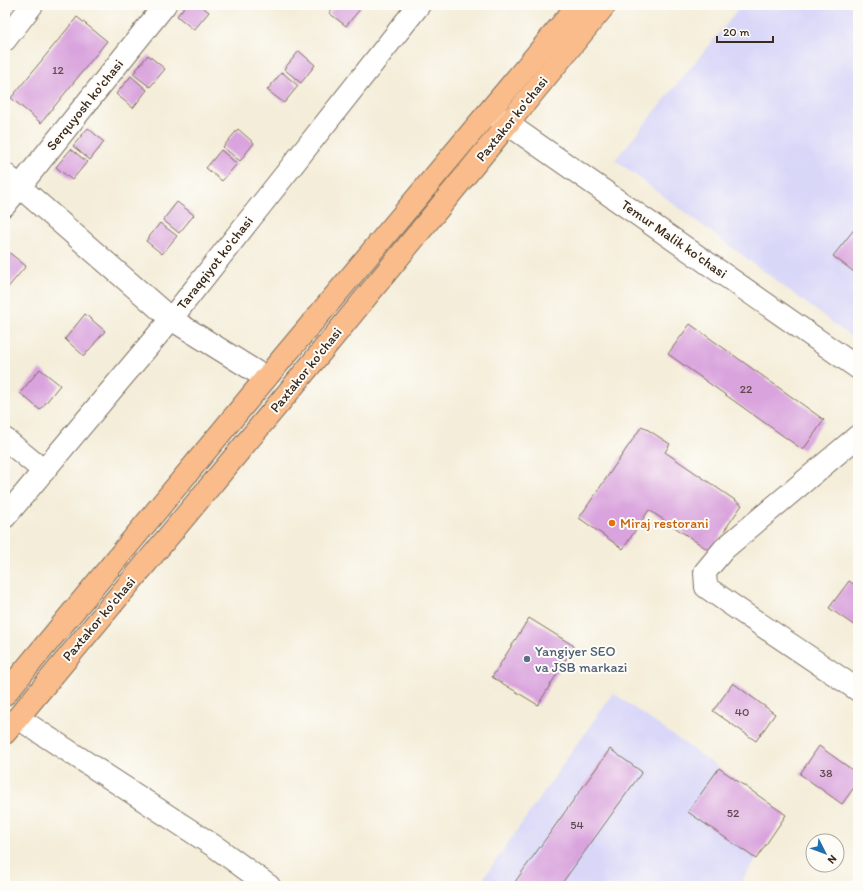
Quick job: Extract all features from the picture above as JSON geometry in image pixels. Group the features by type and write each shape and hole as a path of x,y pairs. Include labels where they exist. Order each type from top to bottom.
{"main road":[{"name":"Paxtakor ko'chasi","path":"5,694 266,378 578,5"},
{"name":"Paxtakor ko'chasi","path":"11,725 290,390 605,5"}],"street":[{"path":"5,40 32,5"},
{"name":"Serquyosh ko'chasi","path":"5,205 12,180 165,5"},
{"name":"Taraqqiyot ko'chasi","path":"5,517 171,319 419,5"},
{"name":"Temur Malik ko'chasi","path":"490,111 858,368"},
{"path":"12,180 171,319 266,378"},
{"path":"858,436 724,549 705,572 706,587 858,690"},
{"path":"5,439 44,471"},
{"path":"11,725 217,848 269,886"}],"shaded area":[{"path":"742,5 858,5 858,342 615,160"},
{"path":"613,693 786,815 738,886 478,886"}],"building":[{"path":"186,5 200,5 209,12 194,30 177,16"},
{"path":"336,5 357,5 361,8 346,26 329,13"},
{"path":"77,17 107,41 41,123 11,98"},
{"path":"299,51 315,65 301,83 284,69"},
{"path":"148,55 165,69 150,87 133,74"},
{"path":"282,72 298,86 284,103 267,90"},
{"path":"131,76 147,90 133,108 116,94"},
{"path":"88,128 104,142 90,160 73,146"},
{"path":"238,129 254,143 240,161 223,147"},
{"path":"71,149 87,162 72,180 56,167"},
{"path":"221,150 237,164 222,181 206,168"},
{"path":"177,202 194,215 179,233 163,220"},
{"path":"160,223 177,236 162,254 146,241"},
{"path":"856,227 858,228 858,275 833,256"},
{"path":"6,250 26,266 5,291 5,251"},
{"path":"85,314 105,331 84,356 65,339"},
{"path":"690,324 824,420 803,450 668,354"},
{"path":"40,369 60,385 40,410 20,393"},
{"path":"642,426 670,444 665,452 742,505 710,551 649,510 623,549 579,518"},
{"path":"849,581 858,587 858,628 829,608"},
{"path":"529,618 574,646 538,705 492,677"},
{"path":"733,683 775,714 756,741 713,711"},
{"path":"819,746 858,774 858,782 842,804 800,774"},
{"path":"610,749 642,772 560,886 512,886"},
{"path":"719,768 786,815 756,859 688,812"}],"place":[{"name":"Miraj restorani","path":"612,523"},
{"name":"Yangiyer SEO va JSB markazi","path":"527,659"}]}
